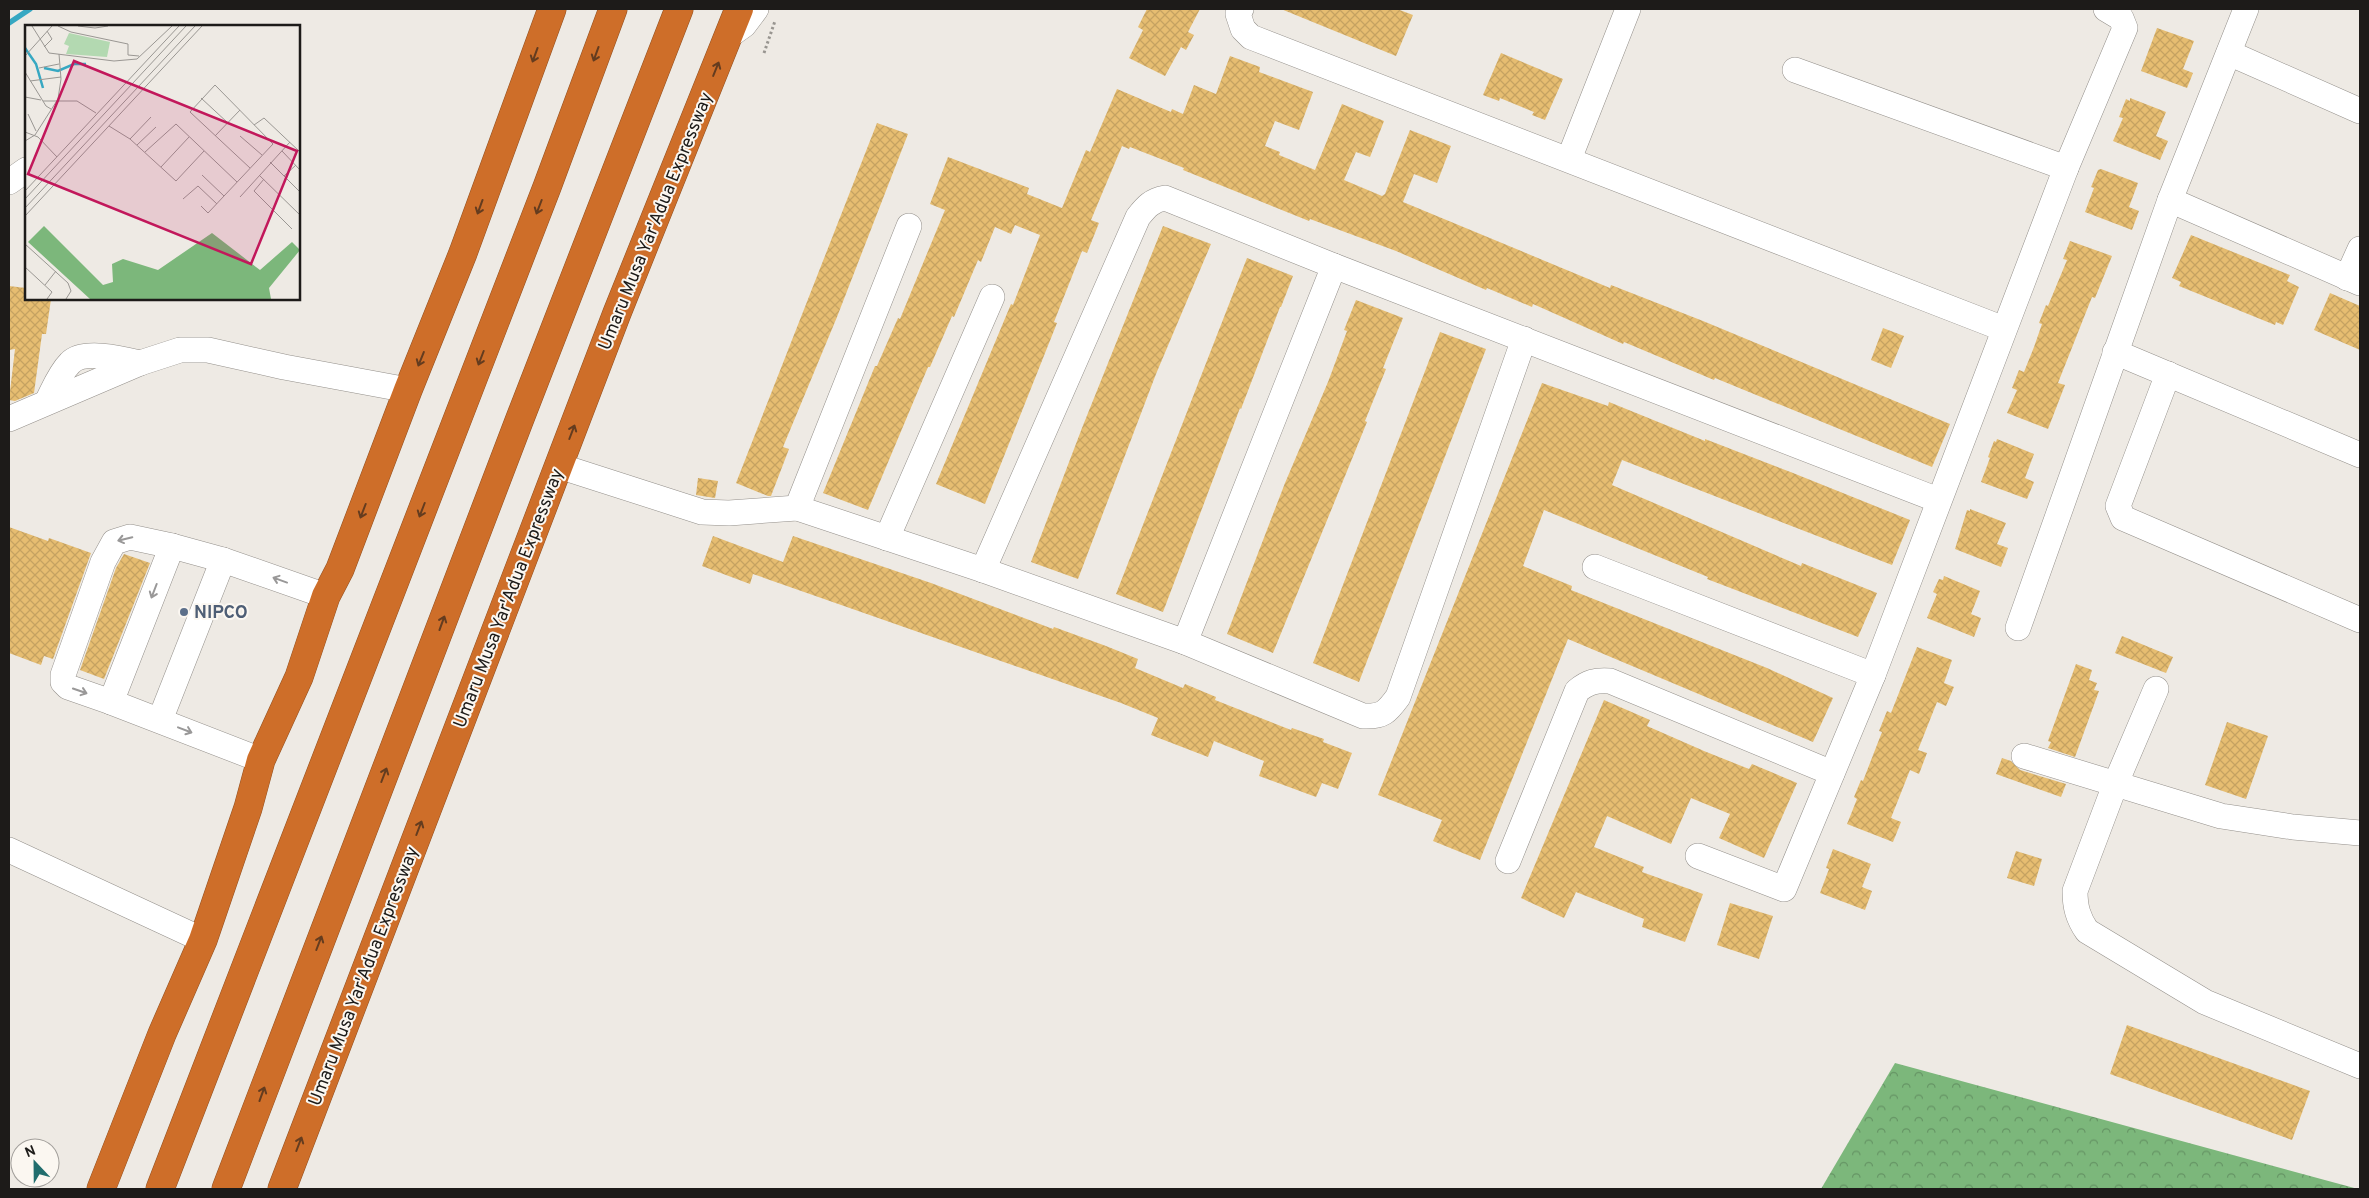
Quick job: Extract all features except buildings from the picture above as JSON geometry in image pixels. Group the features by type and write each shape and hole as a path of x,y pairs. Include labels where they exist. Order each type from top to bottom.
{"highway":[{"path":"101,1189 162,1034 203,940 248,808 262,760 299,677 326,596 340,569 408,390 463,254 552,9"},
{"path":"160,1189 530,232 613,9"},
{"path":"226,1189 512,439 679,9"},
{"name":"Umaru Musa Yar'Adua Expressway","path":"282,1189 621,304 739,9"}],"street":[{"path":"1241,9 1238,14 1243,29 1251,37 2004,329"},
{"path":"1569,159 1628,9"},
{"path":"1698,856 1784,889 1872,675 2066,168 2125,28 2121,18 2106,9"},
{"path":"2018,628 2170,200 2246,9"},
{"path":"730,35 766,13"},
{"path":"2229,53 2360,110"},
{"path":"1795,70 2066,168"},
{"path":"9,182 25,171"},
{"path":"983,570 1138,217 1146,207 1157,200 1165,198 1334,266 1938,500"},
{"path":"2170,200 2354,280 2360,248"},
{"path":"797,508 909,226"},
{"path":"1185,642 1334,266"},
{"path":"888,538 992,297"},
{"path":"560,466 702,512 729,513 797,508 983,570 1185,642 1363,716 1378,717 1390,709 1398,696 1524,339"},
{"path":"9,419 48,400 140,363 180,350 208,350 284,367 408,390"},
{"path":"2115,352 2360,456"},
{"path":"2168,374 2118,506 2123,518 2360,620"},
{"path":"262,760 160,720 68,687 63,682 62,675 103,562 114,542 130,537 223,560 326,596"},
{"path":"111,702 172,546"},
{"path":"160,720 223,560"},
{"path":"1595,567 1872,675"},
{"path":"1508,861 1577,692 1587,683 1597,680 1610,681 1832,773"},
{"path":"2156,689 2115,785 2075,891 2077,913 2087,931 2205,1002 2360,1066"},
{"path":"2024,756 2220,816 2293,827 2360,833"},
{"path":"9,850 203,940"}],"path":[{"path":"764,53 766,13"}],"green space":[{"path":"1895,1063 2358,1189 1821,1189"}],"waterway":[{"path":"9,23 30,9"}],"place":[{"name":"NIPCO","path":"184,612"}]}
